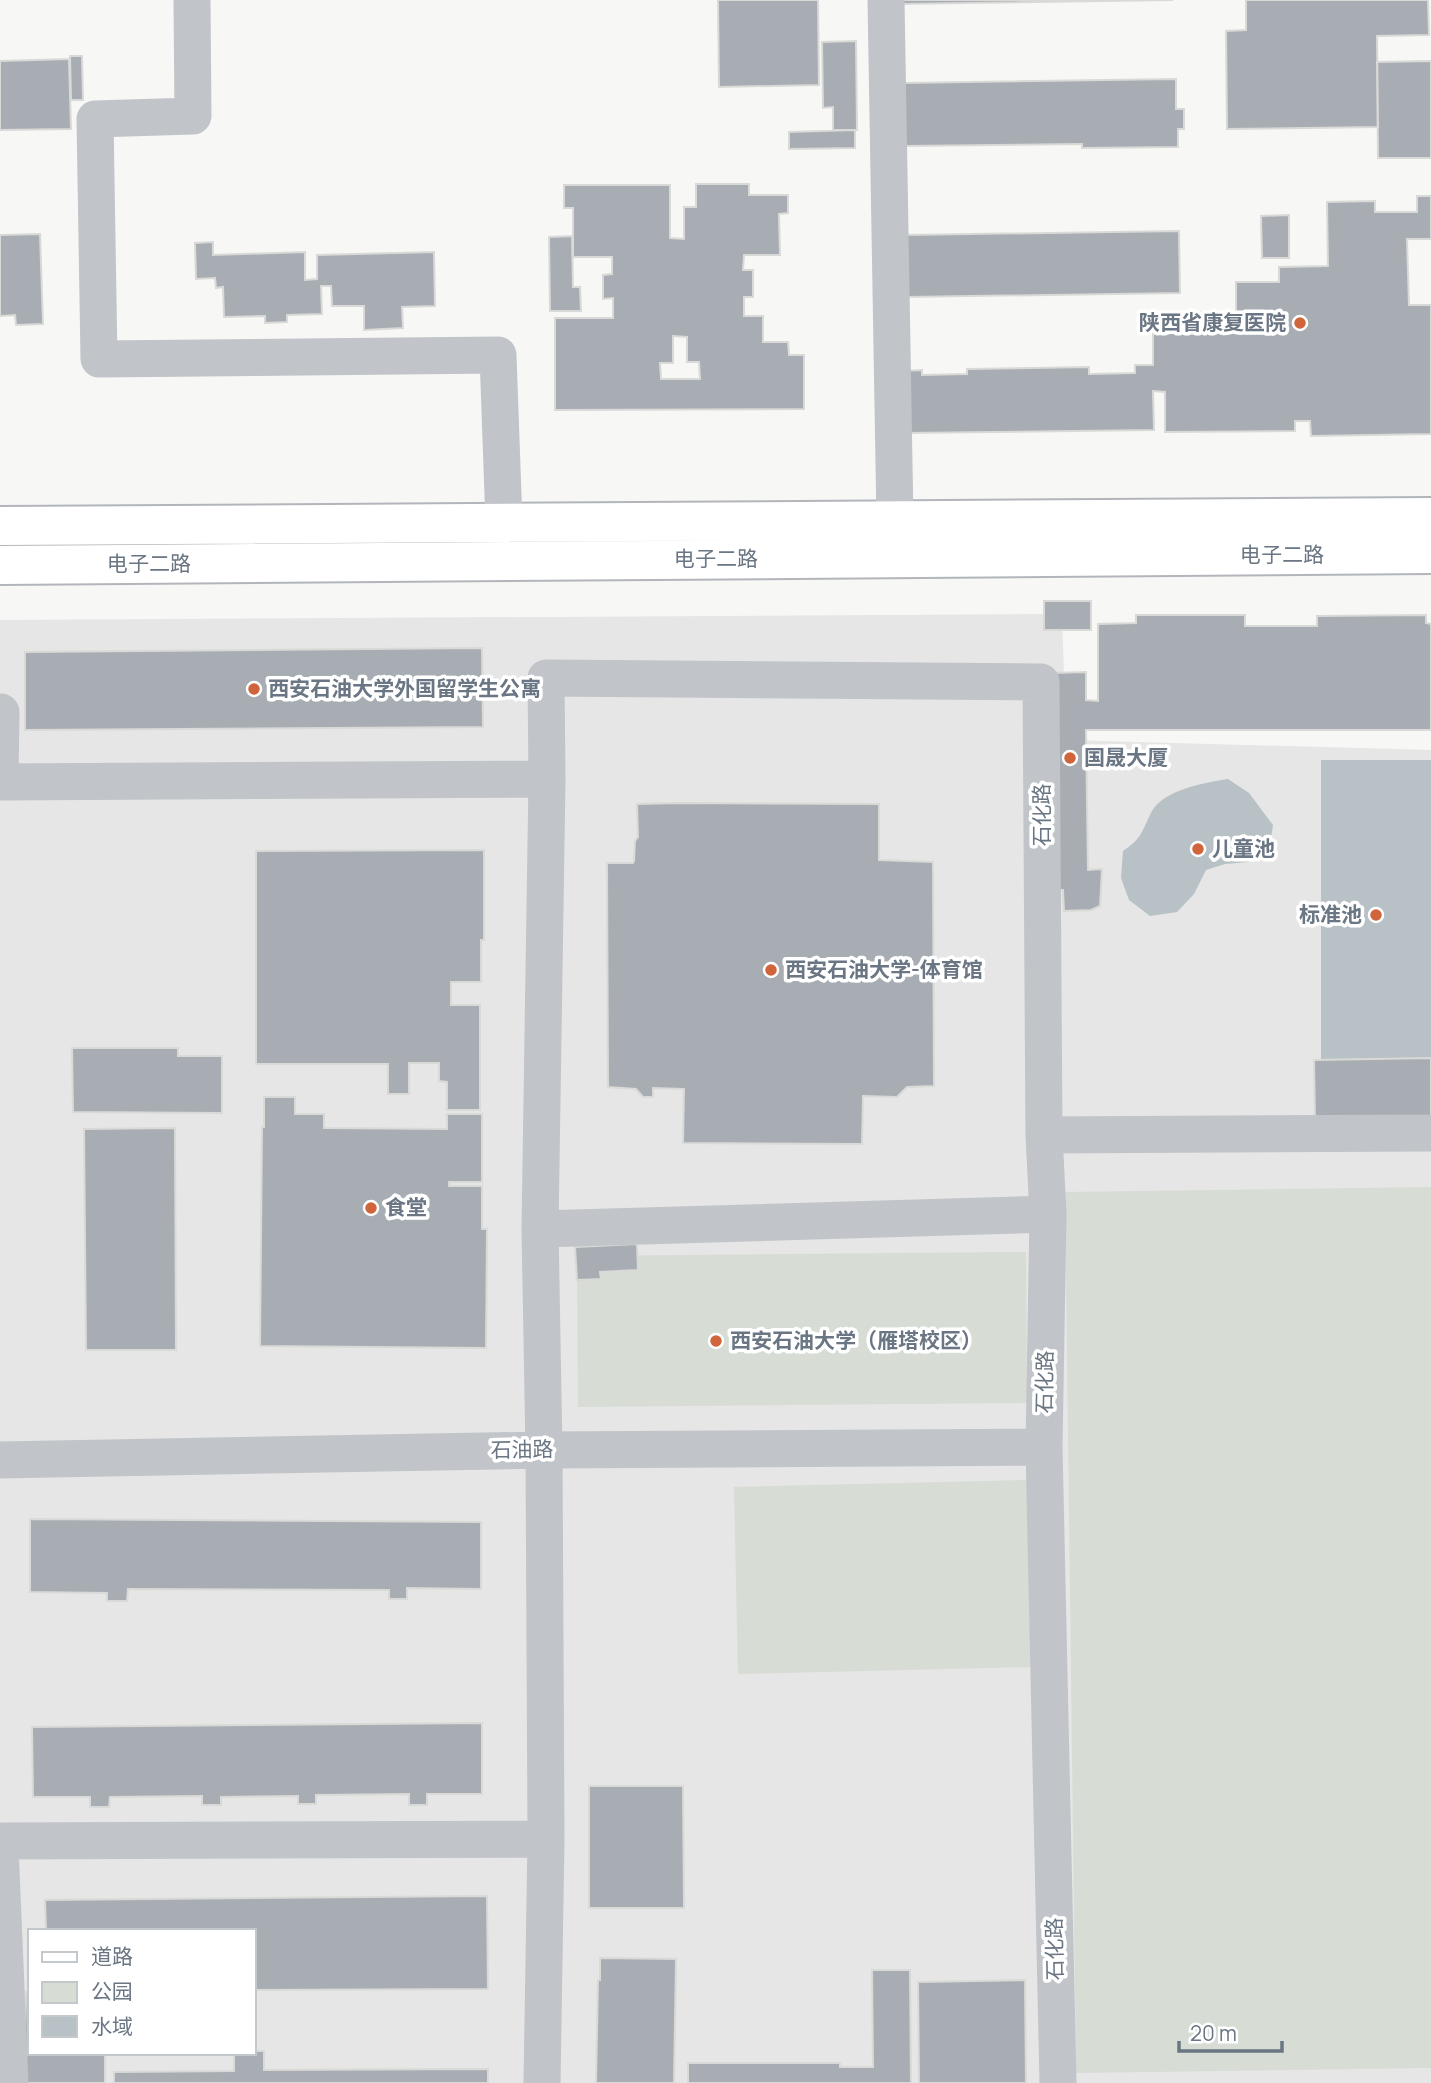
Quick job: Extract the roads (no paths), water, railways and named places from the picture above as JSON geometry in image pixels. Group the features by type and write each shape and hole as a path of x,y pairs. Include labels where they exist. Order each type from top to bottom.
{"main road":[{"name":"电子二路","path":"0,526 1431,517"},
{"name":"电子二路","path":"0,565 1431,554"}],"street":[{"path":"192,0 193,116 95,119 99,359 498,355 504,523"},
{"path":"886,0 895,521"},
{"name":"石化路","path":"547,779 546,678 1041,682 1044,1135 1048,1214 1044,1447 1058,2083"},
{"path":"0,712 0,776"},
{"path":"0,782 547,779 540,1229 546,1839 542,2083"},
{"path":"1044,1135 1431,1133"},
{"path":"540,1229 1048,1214"},
{"name":"石油路","path":"0,1460 544,1450 1044,1447"},
{"path":"10,2083 0,1843 546,1839"}],"water":[{"name":"标准池","path":"1321,760 1431,760 1431,1070 1321,1070"},
{"name":"儿童池","path":"1228,779 1249,793 1273,825 1269,851 1248,862 1225,864 1206,870 1194,894 1177,912 1150,916 1129,900 1121,878 1123,851 1138,838 1152,811 1166,797 1186,788"}],"place":[{"name":"陕西省康复医院","path":"1300,323"},
{"name":"西安石油大学外国留学生公寓","path":"254,689"},
{"name":"国晟大厦","path":"1070,758"},
{"name":"儿童池","path":"1198,849"},
{"name":"标准池","path":"1376,915"},
{"name":"西安石油大学-体育馆","path":"771,970"},
{"name":"食堂","path":"371,1208"},
{"name":"西安石油大学（雁塔校区）","path":"716,1341"}]}
